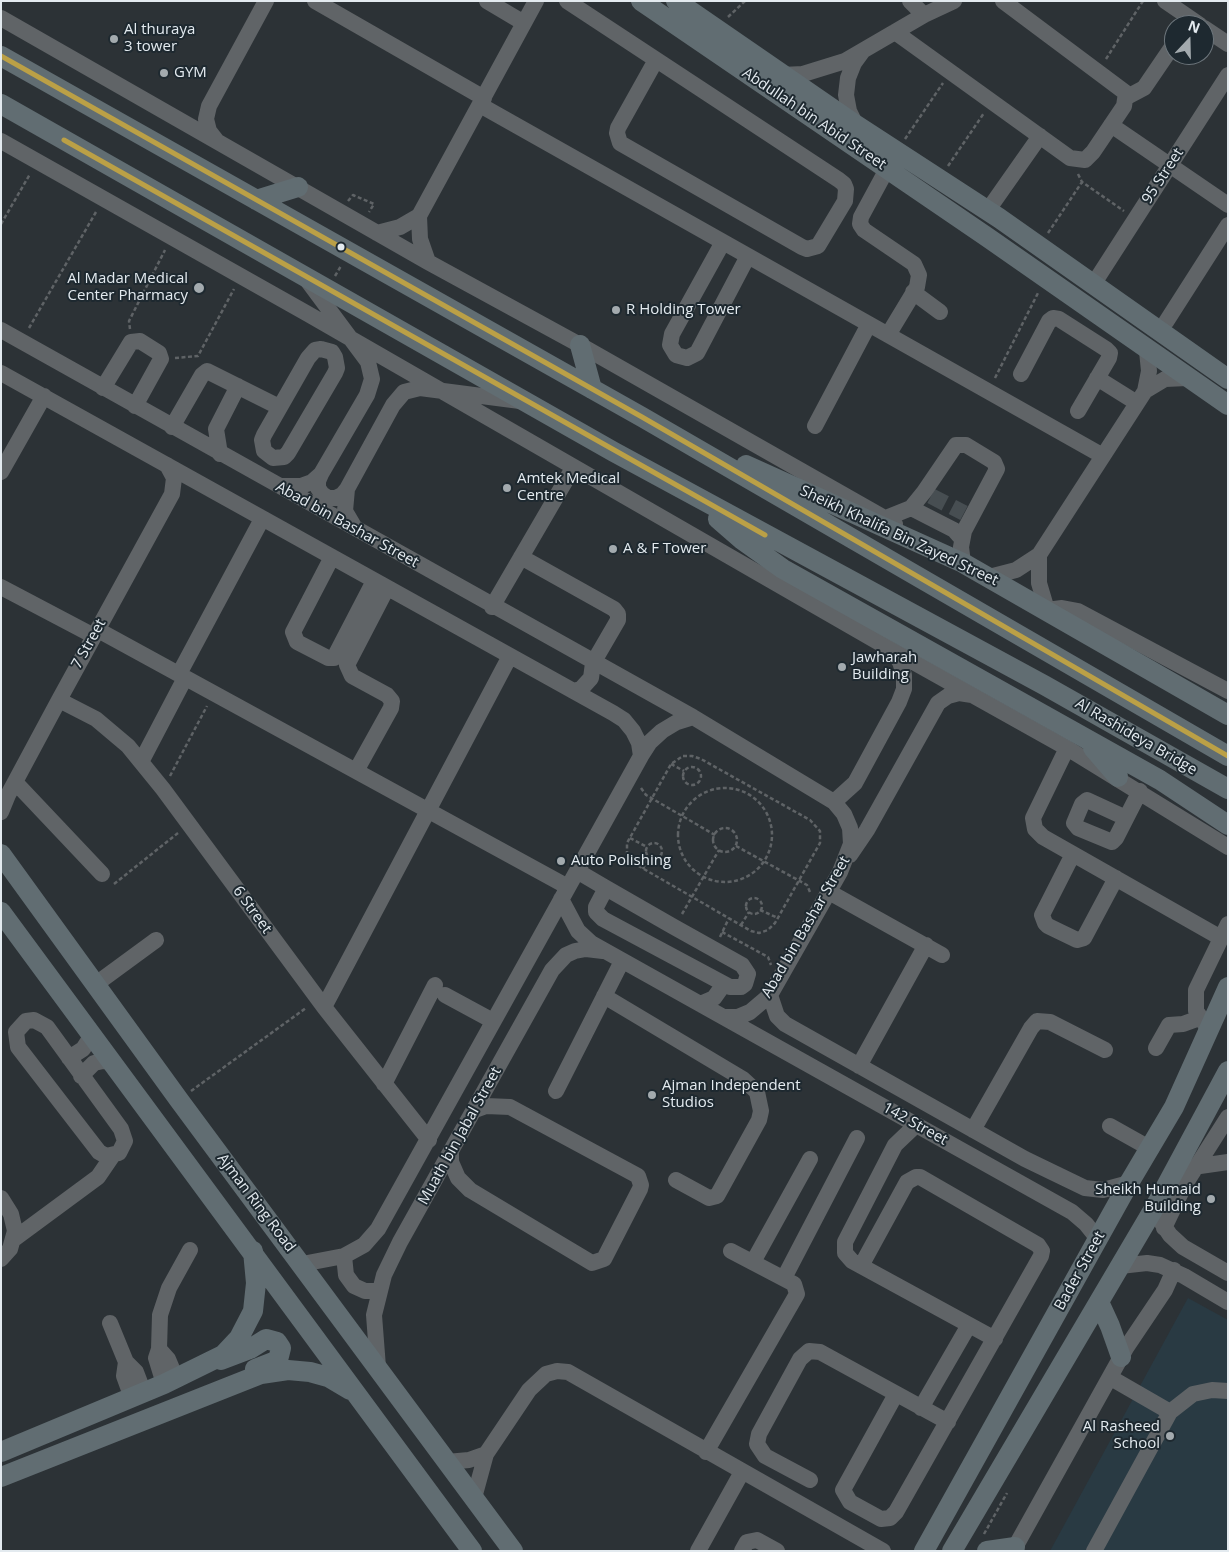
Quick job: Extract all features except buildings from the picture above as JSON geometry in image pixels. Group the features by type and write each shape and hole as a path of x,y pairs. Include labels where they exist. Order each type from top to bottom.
{"main road":[{"name":"Abdullah bin Abid Street","path":"641,1 987,237 1147,351 1228,405"},
{"name":"Abdullah bin Abid Street","path":"676,1 856,125 993,214 1223,378"},
{"name":"Sheikh Khalifa Bin Zayed Street","path":"1,56 642,417 1058,659"},
{"path":"1,104 704,502 721,522 783,569 1160,780 1228,825"},
{"path":"256,200 298,187"},
{"name":"Abdullah bin Abid Street","path":"993,214 1042,242 1166,322 1223,378"},
{"name":"Abdullah bin Abid Street","path":"987,237 1027,256 1223,378"},
{"path":"580,345 592,389"},
{"name":"Sheikh Khalifa Bin Zayed Street","path":"642,417 963,563 1228,715"},
{"name":"Al Rashideya Bridge","path":"704,502 1044,685 1228,789"},
{"name":"Al Rashideya Bridge","path":"1058,659 1228,756"},
{"path":"993,707 1024,704"},
{"path":"1085,739 1118,777"},
{"path":"1160,780 1188,788 1228,813"},
{"path":"1179,792 1194,809 1228,832"},
{"name":"Ajman Ring Road","path":"1,854 179,1100 302,1264 512,1551"},
{"name":"Ajman Ring Road","path":"1,912 472,1551"},
{"name":"Bader Street","path":"924,1551 1129,1183 1151,1149 1194,1068 1204,1022 1228,987"},
{"name":"Bader Street","path":"952,1551 1156,1205 1228,1071"},
{"path":"1,1452 170,1381 210,1362 232,1347 251,1318 256,1294 252,1251"},
{"path":"1098,1302 1110,1326 1121,1358"},
{"path":"210,1362 236,1356 266,1340 274,1340 281,1348 278,1360 240,1375 220,1390"},
{"path":"1,1477 261,1374 288,1370 328,1377 340,1383 361,1400"},
{"path":"987,1551 1014,1549"}],"street":[{"path":"216,140 209,131 206,118 209,106 266,1"},
{"path":"316,1 723,242 1103,456"},
{"path":"487,1 524,23"},
{"path":"428,262 420,239 419,216 536,1"},
{"path":"567,1 844,184 846,190 845,201 818,246 807,249 620,143 617,133 618,128 656,60"},
{"path":"910,1 924,15"},
{"path":"782,75 803,74 824,69 954,1"},
{"path":"1003,1 1123,89 1127,97"},
{"path":"1165,1 1184,15"},
{"path":"1,18 428,262 580,345 886,518 925,545"},
{"path":"894,32 1070,158 1080,161 1090,156 1124,106 1127,97 1144,88 1164,59"},
{"path":"1214,35 1228,44"},
{"path":"856,125 849,110 847,86 854,63 863,50"},
{"name":"95 Street","path":"1098,277 1228,75"},
{"path":"173,116 186,118 198,114 209,106"},
{"path":"1111,126 1228,205"},
{"path":"993,214 1040,136"},
{"path":"1,141 892,650 1068,748 1118,777 1228,847"},
{"path":"887,169 861,217 860,224 864,230 914,264 919,275 913,292 888,335"},
{"path":"378,233 400,227 419,216"},
{"path":"1166,322 1228,225"},
{"path":"723,242 672,334 670,345 676,355 687,358 697,353 748,256"},
{"path":"304,276 356,344 372,370 371,387 318,481 318,488 322,494 336,498 342,495 397,398 411,389 438,390 524,401"},
{"path":"913,292 940,312"},
{"path":"1021,374 1049,322 1056,318 1108,350 1110,356 1078,411"},
{"path":"815,426 869,324"},
{"name":"Abad bin Bashar Street","path":"1,330 492,607 693,717 834,802 844,814 850,828 851,844 847,859 770,995 750,1012 738,1017 725,1017"},
{"path":"102,388 131,342 140,341 159,354 161,359 135,406"},
{"path":"321,349 332,352 337,362 335,373 288,453 284,457 273,458 264,451 262,440 279,407 311,354 321,349"},
{"path":"989,577 1016,570 1039,555 1141,397 1149,371 1147,351"},
{"path":"1,372 624,720 633,731 639,743 640,756"},
{"path":"172,427 204,373 213,372 279,407"},
{"path":"1097,378 1141,397"},
{"path":"1141,397 1165,379 1188,378"},
{"path":"220,454 216,430 238,386"},
{"path":"1,472 44,396"},
{"path":"886,518 911,508 928,494 956,445 966,445 997,466 968,515 962,539 963,563"},
{"path":"167,465 174,478 172,494"},
{"path":"492,607 573,468"},
{"path":"277,486 301,486 312,482 321,474"},
{"path":"172,494 184,486 199,484"},
{"path":"346,489 345,511 349,522 356,530"},
{"name":"7 Street","path":"1,812 8,792 172,494"},
{"path":"911,508 954,530 962,539"},
{"path":"142,762 182,676 262,519"},
{"path":"1039,555 1038,583 1047,610 1062,608 1078,611 1228,691"},
{"path":"332,557 293,632 297,642 328,658 334,658 381,585"},
{"path":"521,557 617,611 618,620 593,663 591,678 587,684 573,691"},
{"path":"356,771 391,708 392,701 387,695 352,676 347,665 381,585"},
{"path":"1,586 182,676 428,810 564,893 578,931 591,943 725,1017 727,985"},
{"path":"834,802 855,783 899,702 904,689 904,675 900,662 892,650"},
{"path":"321,1003 428,810 510,656"},
{"path":"847,859 867,830 938,703 948,696 960,693 972,694"},
{"name":"6 Street","path":"59,700 78,708 102,723 128,746 142,762 321,1003 429,1140"},
{"path":"564,893 640,756 650,742 676,722 693,717"},
{"path":"1068,748 1036,813 1033,824 1038,834 1073,854 1116,878 1224,931 1196,990 1195,1003 1204,1022"},
{"path":"1126,818 1140,791"},
{"path":"8,792 102,874"},
{"path":"1073,854 1042,915 1042,919 1048,926 1077,940 1084,938 1116,878"},
{"path":"577,871 746,969 747,979 745,984 741,987 727,985 599,916 596,907 606,888"},
{"path":"829,892 942,955"},
{"name":"Muath bin Jabal Street","path":"302,1264 344,1256 364,1245 378,1230 564,893"},
{"path":"96,984 156,940"},
{"path":"859,1066 926,945"},
{"name":"Muath bin Jabal Street","path":"378,1367 374,1320 379,1292 392,1259 552,970 566,955 586,949 606,952"},
{"path":"556,1092 622,961"},
{"path":"700,1004 714,998 727,985"},
{"path":"384,1084 440,990 493,1022"},
{"path":"508,993 523,994 531,1006"},
{"name":"142 Street","path":"770,995 777,1016 785,1024 1025,1159 1085,1188 1112,1189 1129,1183"},
{"path":"604,996 743,1079 757,1092 761,1111 759,1120 717,1196 709,1198 676,1180"},
{"name":"142 Street","path":"725,1017 1072,1212 1086,1224 1098,1239"},
{"path":"1,1259 14,1239 98,1177 113,1155 124,1148 124,1135 69,1058 41,1022 34,1020 26,1021 16,1032 18,1046 99,1152 106,1156 113,1155"},
{"path":"1156,1048 1168,1025 1183,1024 1194,1020 1204,1022"},
{"path":"972,1130 1031,1028 1037,1021 1050,1022 1105,1050"},
{"path":"69,1058 83,1049 92,1035"},
{"path":"795,1058 798,1046 808,1038"},
{"path":"81,1076 86,1068 94,1063 102,1061 112,1062"},
{"path":"451,1153 451,1162 458,1178 470,1190 592,1263 604,1259 640,1189 641,1185 638,1176 510,1106 486,1106 475,1110"},
{"path":"1164,1228 1179,1196 1228,1117"},
{"path":"916,1125 895,1145 844,1242 847,1257 994,1339"},
{"path":"1110,1126 1151,1149"},
{"path":"784,1278 857,1138"},
{"path":"753,1262 810,1159"},
{"path":"1015,1179 1025,1171 1025,1159"},
{"path":"1173,1172 1199,1165 1228,1162"},
{"path":"846,1499 876,1517 885,1519 893,1515 948,1422 1041,1256 1042,1251 1038,1245 920,1177 912,1178 908,1182 861,1266"},
{"path":"1,1198 11,1214 14,1239"},
{"path":"1156,1205 1164,1228 1183,1247 1228,1273"},
{"path":"1,1208 8,1230 1,1251"},
{"path":"170,1381 168,1359 159,1349 158,1329 164,1301 190,1250"},
{"path":"706,1452 796,1297 796,1287 784,1278 731,1251"},
{"path":"344,1256 346,1275 354,1286 366,1291 379,1292"},
{"path":"1120,1266 1147,1263 1174,1270 1228,1302"},
{"path":"1014,1549 1121,1358 1165,1290 1174,1270"},
{"path":"110,1323 126,1362 136,1372 138,1395"},
{"path":"921,1408 969,1325"},
{"path":"810,1480 765,1456 757,1444 759,1434 804,1354 814,1351 948,1422"},
{"path":"474,1498 486,1454 529,1390 546,1374 556,1371 568,1372 579,1376 706,1452 883,1551"},
{"path":"1111,1378 1170,1412"},
{"path":"1094,1551 1170,1412 1193,1394 1212,1390 1228,1391"},
{"path":"832,1522 846,1499 844,1485 896,1394"},
{"path":"447,1462 470,1460 486,1454"},
{"path":"698,1551 742,1472"},
{"path":"742,1551 746,1542 757,1540 777,1551"}],"path":[{"path":"715,29 745,1"},
{"path":"1098,71 1142,1"},
{"path":"896,151 951,72"},
{"path":"939,179 992,102"},
{"path":"1070,158 1082,182 1135,219"},
{"path":"1,224 36,162"},
{"path":"1042,242 1082,182"},
{"path":"359,197 374,204"},
{"path":"21,342 103,200"},
{"path":"131,342 129,321 172,238"},
{"path":"161,359 198,356 241,277"},
{"path":"988,391 1045,278"},
{"path":"163,790 214,694"},
{"path":"683,756 697,757 814,823 820,831 821,839 799,881 772,927 764,932 755,932 741,925 633,863 627,855 626,849 630,838 671,764 683,756"},
{"path":"671,764 684,771 695,767 701,773 700,781 697,784 689,785 683,779 684,771"},
{"path":"631,774 646,795 715,835"},
{"path":"733,789 752,797 766,811 772,829 772,839 763,861 752,872 734,880 715,880 704,877 690,866 680,850 678,831 682,815 696,798 713,790 733,789"},
{"path":"102,874 112,885 189,824"},
{"path":"721,829 730,830 736,837 736,846 728,852 719,850 714,844 715,835 721,829"},
{"path":"630,838 646,847 648,857 643,869"},
{"path":"646,847 654,843 661,846 662,850 662,854 656,860 648,857"},
{"path":"736,846 806,885 819,909"},
{"path":"674,927 719,850"},
{"path":"749,912 746,904 751,898 759,900 761,903 760,910"},
{"path":"760,910 778,918"},
{"path":"749,912 756,913 760,910"},
{"path":"741,925 749,912"},
{"path":"714,949 729,918"},
{"path":"722,932 768,958 772,970 781,975"},
{"path":"179,1100 321,1003"}],"shaded area":[{"name":"Al Rasheed School","path":"1188,1298 1228,1320 1228,1551 1050,1551"}],"tunnel":[{"path":"931,496 964,513"}],"transit line":[{"path":"1,56 642,417 1228,756"},
{"path":"64,140 765,535"}],"place":[{"name":"Al thuraya 3 tower","path":"114,39"},
{"name":"GYM","path":"164,73"},
{"name":"Al Madar Medical Center Pharmacy","path":"199,288"},
{"name":"R Holding Tower","path":"616,310"},
{"name":"Amtek Medical Centre","path":"507,488"},
{"name":"A & F Tower","path":"613,549"},
{"name":"Jawharah Building","path":"842,667"},
{"name":"Auto Polishing","path":"561,861"},
{"name":"Ajman Independent Studios","path":"652,1095"},
{"name":"Sheikh Humaid Building","path":"1211,1199"},
{"name":"Al Rasheed School","path":"1170,1436"}]}
